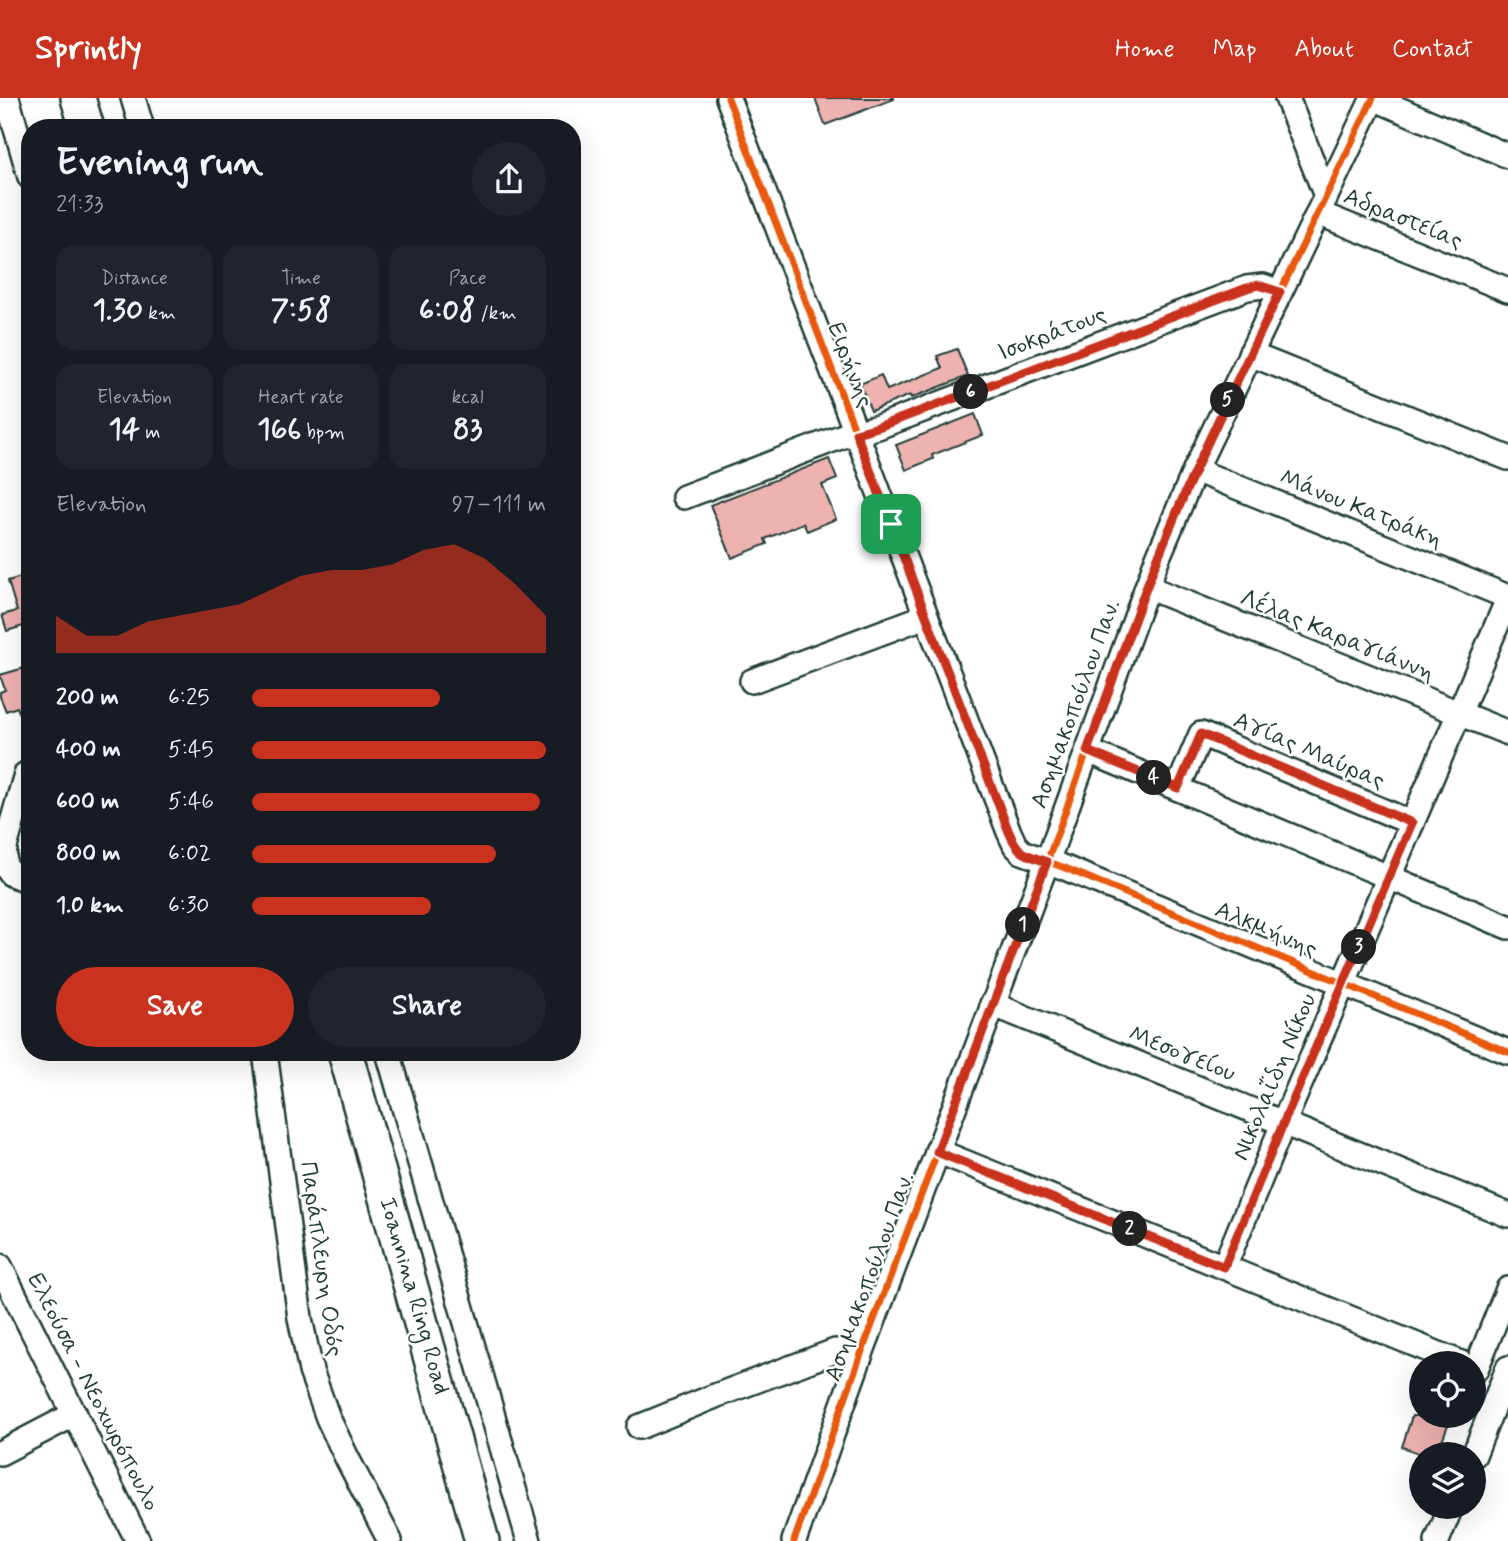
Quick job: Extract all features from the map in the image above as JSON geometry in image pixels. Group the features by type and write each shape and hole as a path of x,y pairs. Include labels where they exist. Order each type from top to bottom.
{"highway":[{"path":"78,98 84,119"},
{"name":"Ioannina Ring Road","path":"348,1061 482,1541"}],"street":[{"path":"7,98 21,146"},
{"path":"133,98 139,119"},
{"name":"Ειρήνης","path":"729,98 1013,843 1022,852 1047,862"},
{"path":"1287,98 1322,204"},
{"path":"1373,98 1508,156"},
{"name":"Ασημακοπούλου Παν.","path":"794,1541 1147,587 1195,470 1373,98"},
{"name":"Αδραστείας","path":"1322,204 1508,290"},
{"name":"Ισοκράτους","path":"684,497 1247,288 1263,286 1280,292"},
{"path":"1250,354 1508,457"},
{"name":"Μάνου Κατράκη","path":"1195,470 1508,598"},
{"name":"Λέλας Καραγιάννη","path":"1147,587 1508,733"},
{"name":"Νικολαΐδη Νίκου","path":"1224,1267 1508,598"},
{"path":"752,681 926,616"},
{"name":"Αγίας Μαύρας","path":"1178,788 1201,734 1412,823"},
{"path":"1087,751 1508,927"},
{"path":"21,791 5,847 3,870 21,878"},
{"name":"Αλκμήνης","path":"1047,862 1508,1052"},
{"name":"Μεσογείου","path":"992,1004 1508,1215"},
{"name":"Παράπλευρη Οδός","path":"266,1061 300,1318 311,1371 346,1458 390,1541"},
{"path":"391,1061 529,1541"},
{"path":"937,1152 1431,1351"},
{"name":"Ελεούσα - Νεοχωρόπουλο","path":"0,1266 138,1541"},
{"path":"1478,1351 1508,1289"},
{"path":"639,1427 835,1351 861,1354"},
{"path":"1479,1442 1505,1374 1486,1370"},
{"path":"0,1453 75,1414"},
{"path":"1437,1541 1446,1519"}],"building":[{"path":"815,98 894,98 894,99 825,125"},
{"path":"957,349 968,376 871,411 860,384 881,375 887,390 942,368 937,356"},
{"path":"975,414 983,435 932,455 933,459 906,470 896,445"},
{"path":"829,459 837,479 822,485 836,519 807,531 803,523 765,539 767,544 732,558 710,505"},
{"path":"21,577 21,627 7,631 2,615 17,611 8,581"},
{"path":"21,669 21,717 17,707 6,711 0,697 0,692 5,690 0,675"},
{"path":"1409,1425 1409,1428 1447,1428 1442,1442 1409,1442 1409,1450 1402,1447"}],"cycle path":[{"path":"728,98 1015,845 1022,852 1508,1052"},
{"path":"794,1541 1156,562 1195,470 1373,98"}],"route":[{"path":"1258,285 1280,292 1172,523 1087,751 1178,788 1201,734 1412,823 1224,1267 937,1152 1047,862 1025,854 1013,843 891,524 856,433 1247,288 1258,285"}]}
